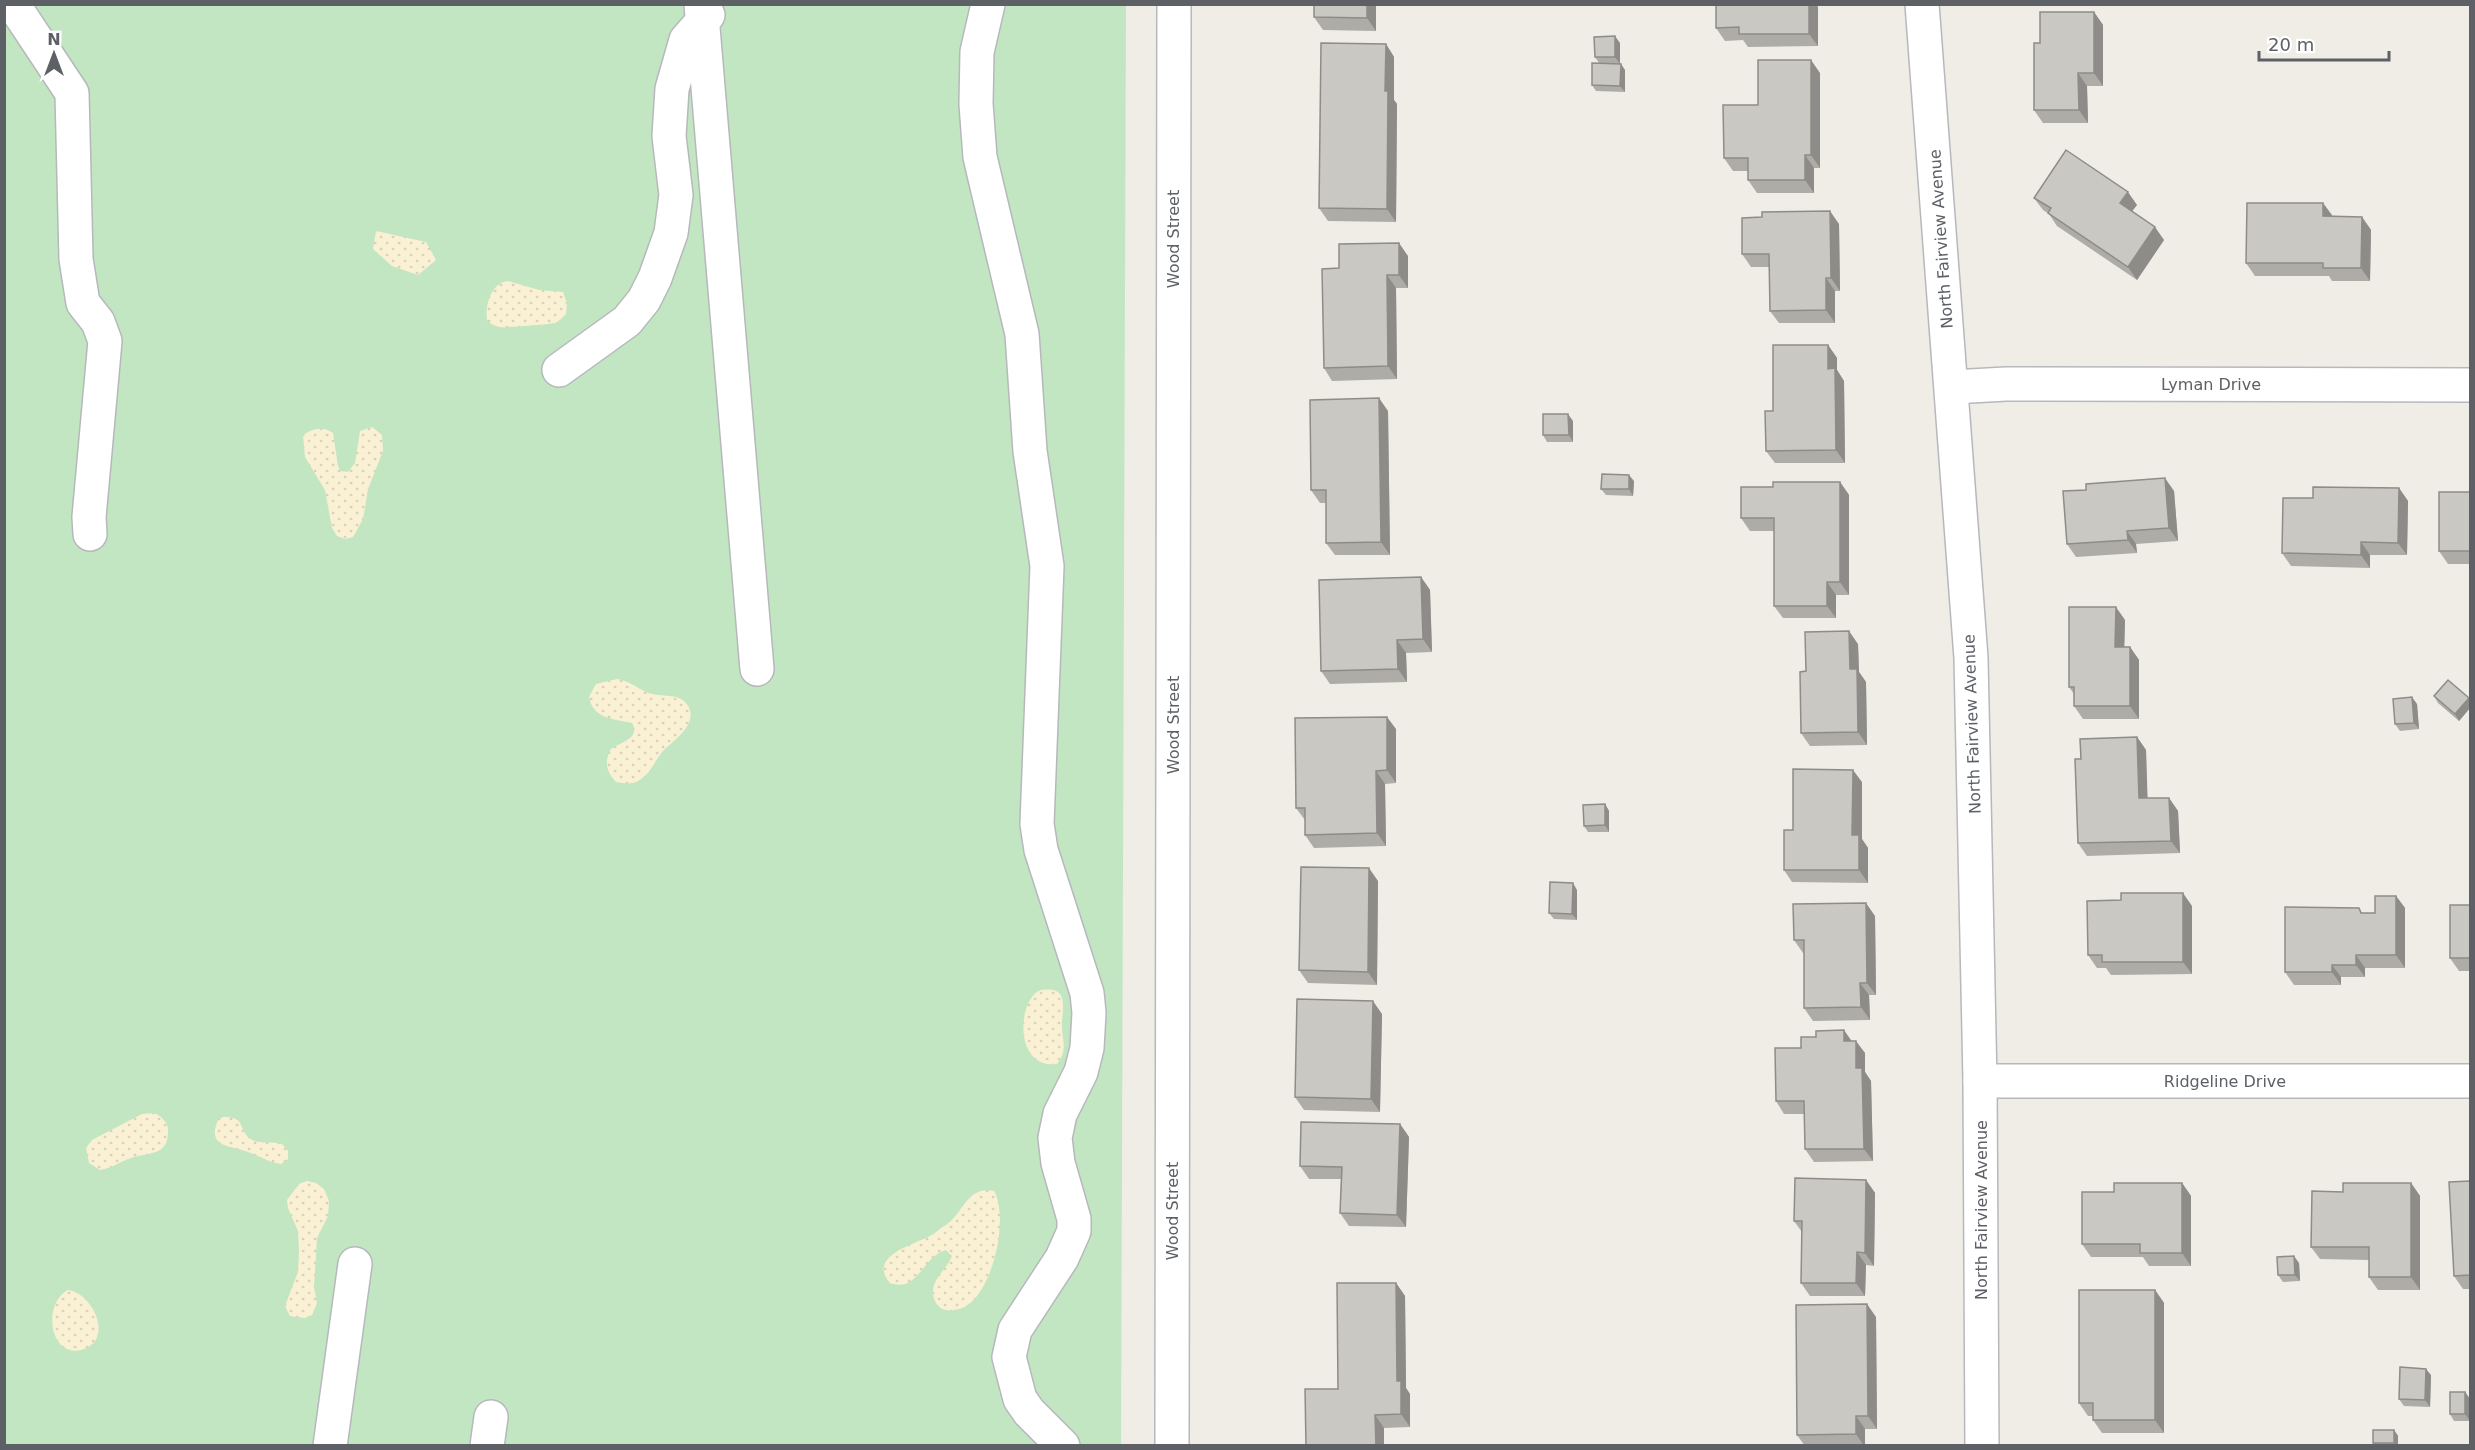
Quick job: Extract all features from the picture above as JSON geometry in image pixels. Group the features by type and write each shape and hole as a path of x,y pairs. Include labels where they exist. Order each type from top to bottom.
{"street":[{"path":"13,4 73,96 75,243 78,270 83,303 98,322 105,341 89,517 90,534"},
{"path":"988,4 977,52 976,104 980,158 1023,344 1030,451 1047,566 1037,824 1041,850 1082,976 1089,1013 1087,1048 1083,1065 1060,1114 1055,1138 1058,1163 1074,1219 1074,1231 1062,1258 1015,1330 1009,1357 1020,1399 1029,1412 1063,1446"},
{"name":"Wood Street","path":"1172,1446 1174,4"},
{"name":"North Fairview Avenue","path":"1922,4 1971,658 1980,1081 1982,1446"},
{"path":"560,370 627,321 644,300 662,262 671,233 676,195 669,136 672,88 686,40 708,10"},
{"path":"708,10 757,669"},
{"name":"Lyman Drive","path":"1952,387 2006,384 2470,385"},
{"name":"Ridgeline Drive","path":"1980,1081 2470,1081"},
{"path":"330,1446 355,1264"}],"green space":[{"path":"5,5 1126,5 1121,1445 5,1445"}],"sand":[{"path":"376,231 426,242 436,260 418,275 392,266 373,249"},
{"path":"508,281 539,290 563,292 567,303 566,314 552,324 503,327 493,325 487,320 490,296 497,286"},
{"path":"372,427 382,435 383,451 368,489 363,519 353,537 345,539 337,536 332,528 325,490 305,457 303,435 318,429 326,429 333,433 338,466 340,471 348,472 355,463 360,431"},
{"path":"617,679 651,694 677,697 686,703 690,710 690,718 684,731 662,752 646,775 633,783 616,782 608,770 607,762 611,749 632,736 634,728 632,723 600,714 591,704 589,697 596,684"},
{"path":"1041,990 1056,991 1062,998 1064,1048 1057,1064 1042,1063 1032,1056 1023,1032 1027,1005 1033,995"},
{"path":"154,1113 164,1120 168,1127 167,1139 161,1149 100,1170 89,1163 86,1148 92,1140 142,1114"},
{"path":"223,1117 238,1120 252,1140 282,1144 288,1151 288,1159 281,1164 276,1163 222,1144 215,1136 215,1129 218,1120"},
{"path":"307,1181 316,1183 324,1189 329,1201 328,1216 317,1238 314,1287 317,1303 312,1315 305,1318 290,1316 285,1306 298,1272 299,1251 298,1231 287,1200 299,1184"},
{"path":"987,1190 994,1191 998,1203 999,1238 989,1275 981,1291 971,1303 959,1309 948,1310 941,1308 935,1301 933,1292 935,1282 952,1256 946,1250 931,1259 908,1283 900,1285 890,1283 884,1274 884,1266 888,1259 904,1248 930,1236 951,1220 974,1194"},
{"path":"68,1290 85,1299 96,1316 98,1336 84,1349 72,1350 63,1347 53,1329 54,1307"}],"building":[{"path":"1314,4 1367,4 1367,18 1314,17"},
{"path":"1716,4 1809,4 1809,34 1739,34 1739,27 1716,28"},
{"path":"2040,12 2094,12 2094,73 2078,73 2079,110 2034,110 2034,43 2040,43"},
{"path":"1615,36 1615,57 1595,57 1594,37"},
{"path":"1321,43 1386,44 1387,209 1319,208"},
{"path":"1758,60 1811,60 1811,155 1805,155 1805,180 1748,180 1748,158 1724,158 1723,105 1758,105"},
{"path":"1592,63 1621,64 1620,86 1592,85"},
{"path":"2066,150 2128,192 2120,203 2155,227 2128,267 2048,213 2051,208 2034,198"},
{"path":"2247,203 2323,203 2323,216 2362,217 2361,268 2323,268 2323,263 2246,263"},
{"path":"1830,211 1831,278 1826,278 1826,310 1770,311 1769,254 1742,254 1742,218 1762,217 1762,212"},
{"path":"1399,243 1399,275 1387,275 1388,366 1324,368 1322,269 1339,268 1339,244"},
{"path":"1773,345 1828,345 1828,369 1835,368 1836,450 1766,451 1765,411 1773,411"},
{"path":"1379,398 1381,542 1326,543 1326,490 1311,490 1310,400"},
{"path":"1543,414 1568,414 1569,435 1543,435"},
{"path":"1602,474 1629,475 1629,489 1601,489"},
{"path":"2165,478 2169,528 2127,531 2128,540 2067,544 2063,491 2086,490 2086,484"},
{"path":"1773,482 1840,482 1840,582 1827,582 1827,606 1774,606 1774,518 1741,518 1741,487 1773,487"},
{"path":"2313,487 2399,488 2398,543 2361,542 2361,555 2282,553 2283,498 2313,498"},
{"path":"2439,492 2470,492 2470,551 2439,551"},
{"path":"1421,577 1423,639 1397,640 1398,669 1321,671 1319,580"},
{"path":"2069,607 2116,607 2115,647 2130,647 2130,706 2074,706 2074,687 2069,687"},
{"path":"1849,631 1850,669 1857,669 1858,732 1801,733 1800,672 1806,671 1805,632"},
{"path":"2448,680 2469,698 2455,714 2434,696"},
{"path":"2412,697 2414,723 2395,724 2393,699"},
{"path":"1387,717 1387,770 1376,771 1377,833 1305,835 1305,808 1296,808 1295,718"},
{"path":"2137,737 2139,798 2169,798 2171,841 2078,843 2075,759 2081,759 2080,739"},
{"path":"1793,769 1853,770 1852,835 1859,835 1859,870 1784,870 1784,830 1793,830"},
{"path":"1605,804 1605,825 1584,826 1583,805"},
{"path":"1301,867 1369,868 1368,972 1299,970"},
{"path":"1550,882 1573,883 1572,914 1549,913"},
{"path":"2121,893 2183,893 2183,962 2102,962 2102,955 2088,955 2087,901 2121,900"},
{"path":"2375,896 2396,896 2396,955 2356,955 2356,965 2332,965 2332,972 2285,972 2285,907 2359,908 2361,913 2375,913"},
{"path":"1866,903 1867,983 1860,983 1861,1007 1804,1008 1804,940 1794,940 1793,904"},
{"path":"2450,905 2470,905 2470,958 2450,958"},
{"path":"1297,999 1373,1001 1371,1099 1295,1097"},
{"path":"1844,1030 1844,1041 1856,1041 1856,1068 1862,1068 1864,1149 1805,1149 1804,1101 1776,1101 1775,1048 1801,1048 1801,1037 1816,1037 1816,1031"},
{"path":"1301,1122 1400,1124 1397,1215 1340,1213 1342,1167 1300,1166"},
{"path":"1795,1178 1866,1180 1865,1253 1857,1252 1856,1283 1801,1283 1802,1221 1794,1221"},
{"path":"2470,1181 2470,1275 2454,1276 2449,1182"},
{"path":"2114,1183 2182,1183 2182,1253 2140,1253 2140,1244 2082,1244 2082,1192 2114,1192"},
{"path":"2343,1183 2411,1183 2411,1277 2369,1277 2369,1247 2311,1247 2312,1191 2343,1192"},
{"path":"2294,1256 2295,1275 2278,1275 2277,1257"},
{"path":"1337,1283 1396,1283 1397,1381 1401,1381 1401,1414 1375,1415 1376,1446 1306,1446 1305,1389 1338,1389"},
{"path":"2079,1290 2155,1290 2155,1420 2093,1420 2093,1403 2079,1403"},
{"path":"1867,1304 1868,1416 1856,1416 1856,1434 1797,1435 1796,1305"},
{"path":"2400,1367 2426,1369 2425,1400 2399,1399"},
{"path":"2450,1392 2465,1392 2465,1414 2450,1414"},
{"path":"2373,1430 2394,1430 2394,1443 2373,1443"}]}
